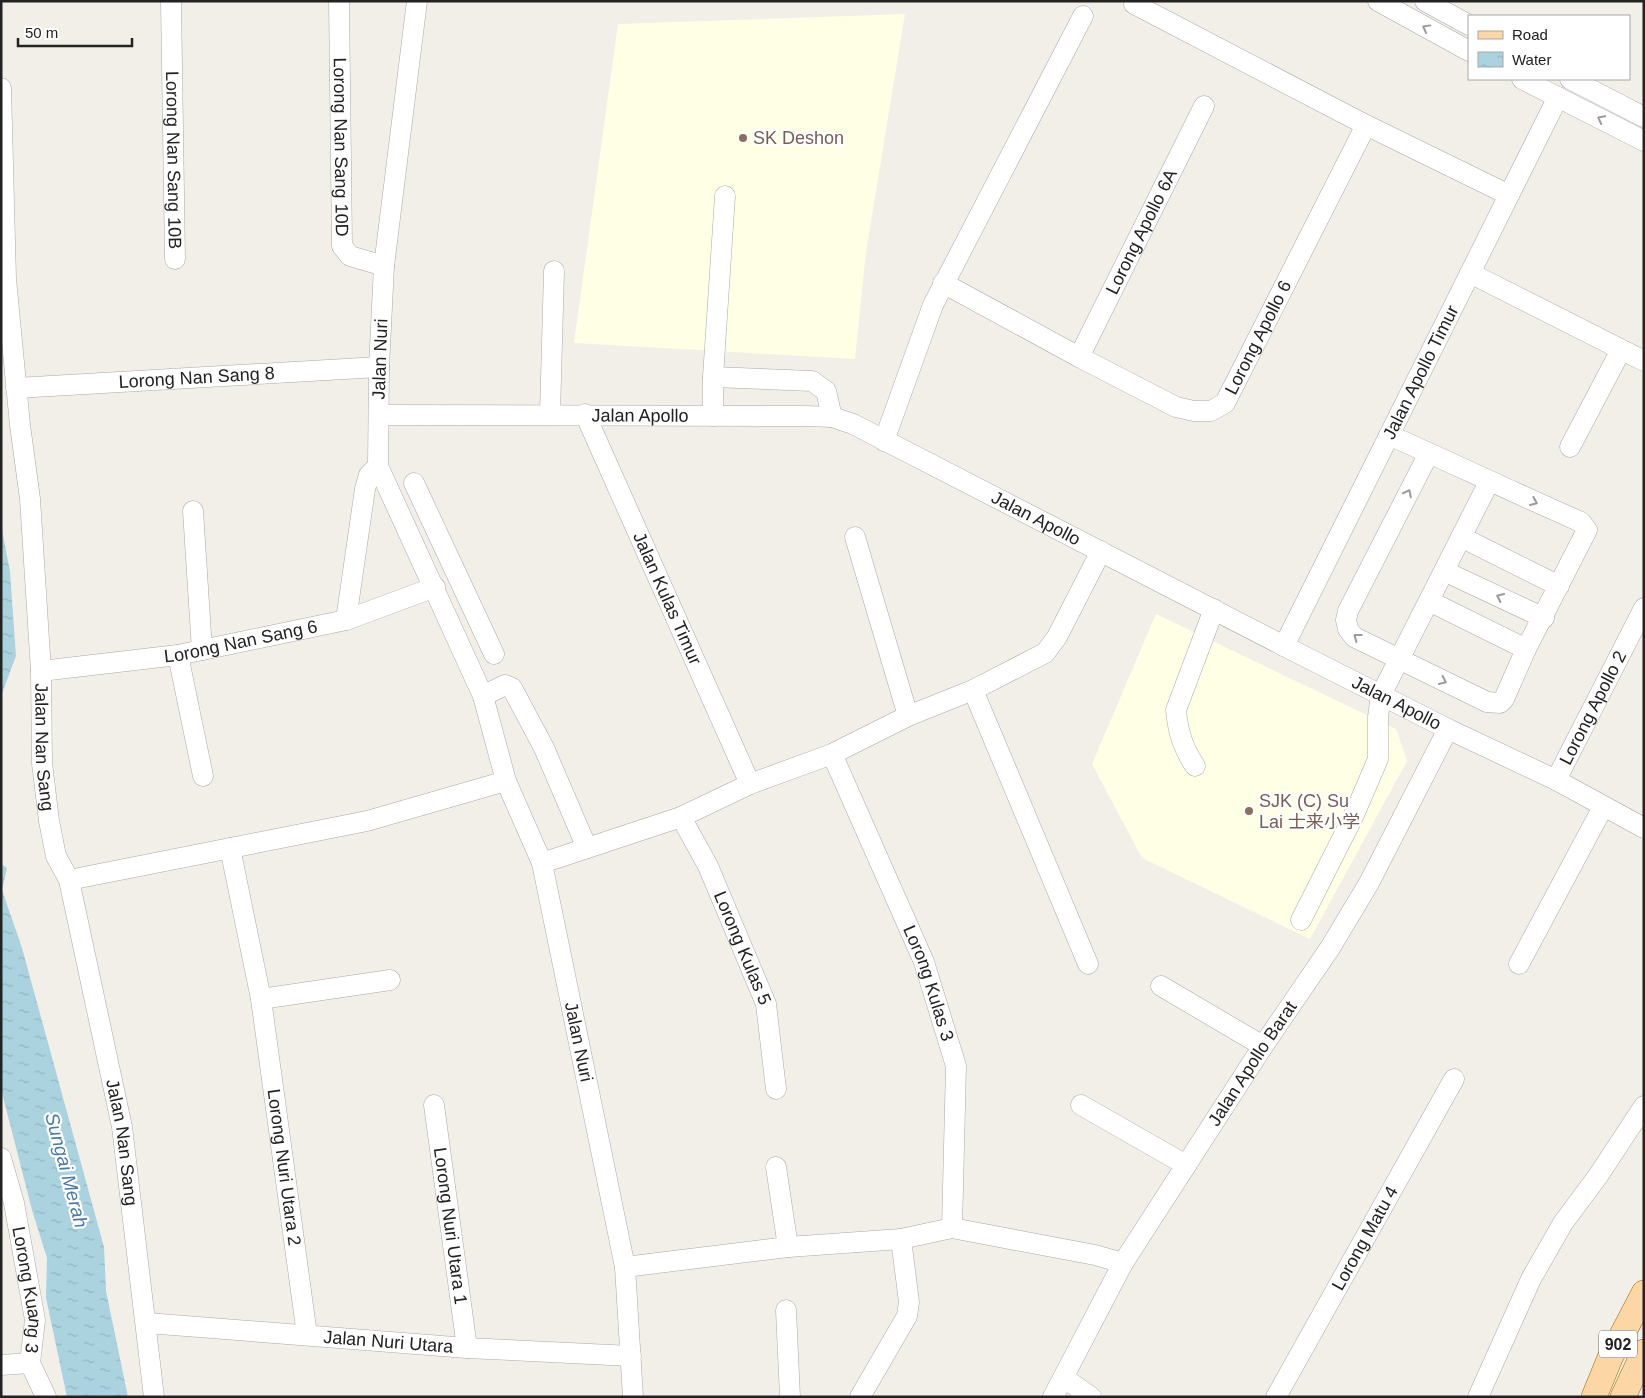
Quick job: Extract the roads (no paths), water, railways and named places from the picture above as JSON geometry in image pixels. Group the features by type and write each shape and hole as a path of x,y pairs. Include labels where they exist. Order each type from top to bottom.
{"main road":[{"name":"902","path":"1594,1397 1610,1358 1644,1293"},
{"name":"902","path":"1629,1394 1644,1352"}],"street":[{"name":"Lorong Nan Sang 10B","path":"171,1 174,259"},
{"name":"Lorong Nan Sang 10D","path":"339,1 342,246 350,256 384,266"},
{"name":"Jalan Nuri","path":"417,1 384,266 379,367 378,466 403,525 434,587 482,696 506,781 542,863 625,1267 633,1397"},
{"path":"1378,1 1468,50"},
{"path":"1425,1 1468,24"},
{"path":"1134,4 1366,126 1509,195"},
{"path":"884,441 933,305 943,283 1083,16"},
{"path":"1524,80 1644,141"},
{"path":"1572,80 1644,117"},
{"name":"Jalan Nan Sang","path":"1,88 6,279 16,388 30,499 41,671 42,762 48,821 56,856 69,880 122,1127 147,1324 154,1397"},
{"name":"Jalan Apollo Timur","path":"1284,646 1558,97"},
{"name":"Lorong Apollo 6A","path":"1079,357 1204,106"},
{"name":"Lorong Apollo 6","path":"943,283 1176,407 1194,411 1211,411 1225,404 1366,126"},
{"path":"713,416 713,377 725,196"},
{"path":"550,414 554,271"},
{"path":"1470,273 1644,361"},
{"path":"1570,447 1621,350"},
{"name":"Lorong Nan Sang 8","path":"16,388 379,367"},
{"path":"713,377 812,381 826,391 832,417"},
{"name":"Jalan Apollo","path":"379,415 585,414 832,417 853,424 1284,646 1556,780 1644,828"},
{"name":"Jalan Kulas Timur","path":"585,414 750,784"},
{"path":"1389,435 1429,452 1489,482 1581,522 1585,527 1586,534 1544,618 1526,649 1504,700 1496,704 1399,660 1354,637 1348,628 1346,620 1348,611 1429,452"},
{"path":"346,620 365,489 369,475 378,466"},
{"path":"1301,920 1353,817 1378,759 1378,717 1381,694 1489,482"},
{"path":"414,483 494,654"},
{"path":"193,511 202,650"},
{"path":"403,525 427,514"},
{"path":"1462,537 1559,586"},
{"path":"855,538 908,716"},
{"path":"542,863 681,817 750,784 832,754 908,716 973,690 1045,653 1057,637 1101,551"},
{"path":"1444,571 1544,618"},
{"name":"Lorong Nan Sang 6","path":"41,671 178,655 346,620 434,587"},
{"path":"1429,601 1526,649"},
{"name":"Lorong Apollo 2","path":"1556,780 1638,636 1644,608"},
{"path":"1195,766 1183,749 1177,728 1176,710 1214,609"},
{"path":"457,637 482,628"},
{"path":"178,655 203,776"},
{"path":"482,696 505,685 512,688 544,748 587,848"},
{"path":"973,690 1088,964"},
{"name":"Jalan Apollo Barat","path":"1053,1397 1124,1263 1263,1046 1330,948 1369,883 1448,728"},
{"name":"Lorong Kulas 3","path":"832,754 924,962 956,1066 952,1228"},
{"path":"69,880 367,821 506,781"},
{"path":"1520,964 1603,807"},
{"name":"Lorong Kulas 5","path":"681,817 708,866 766,1004 776,1089"},
{"name":"Lorong Nuri Utara 2","path":"230,848 260,999 307,1334"},
{"path":"260,999 390,980"},
{"path":"1162,986 1263,1046"},
{"name":"Lorong Matu 4","path":"1276,1397 1454,1079"},
{"name":"Lorong Nuri Utara 1","path":"434,1105 467,1348"},
{"path":"1081,1105 1186,1165"},
{"path":"1478,1397 1531,1279 1563,1223 1598,1176 1644,1106"},
{"name":"Lorong Kuang 3","path":"1,1158 14,1203 35,1320 30,1363"},
{"path":"776,1167 788,1247"},
{"path":"625,1267 788,1247 901,1238 952,1228 1095,1255 1124,1263"},
{"path":"860,1397 907,1316 908,1302 901,1238"},
{"path":"786,1310 790,1397"},
{"name":"Jalan Nuri Utara","path":"147,1324 307,1334 467,1348 631,1356"},
{"path":"1,1366 30,1363 46,1397"},
{"path":"1064,1378 1091,1397"}],"water":[{"path":"1,524 10,572 16,656 1,696"},
{"name":"Sungai Merah","path":"1,864 7,868 2,890 22,948 104,1247 106,1291 128,1397 67,1397 46,1298 47,1258 32,1210 1,1089"}],"place":[{"name":"SK Deshon","path":"743,138"},
{"name":"SJK (C) Su Lai 士来小学","path":"1249,811"}]}
